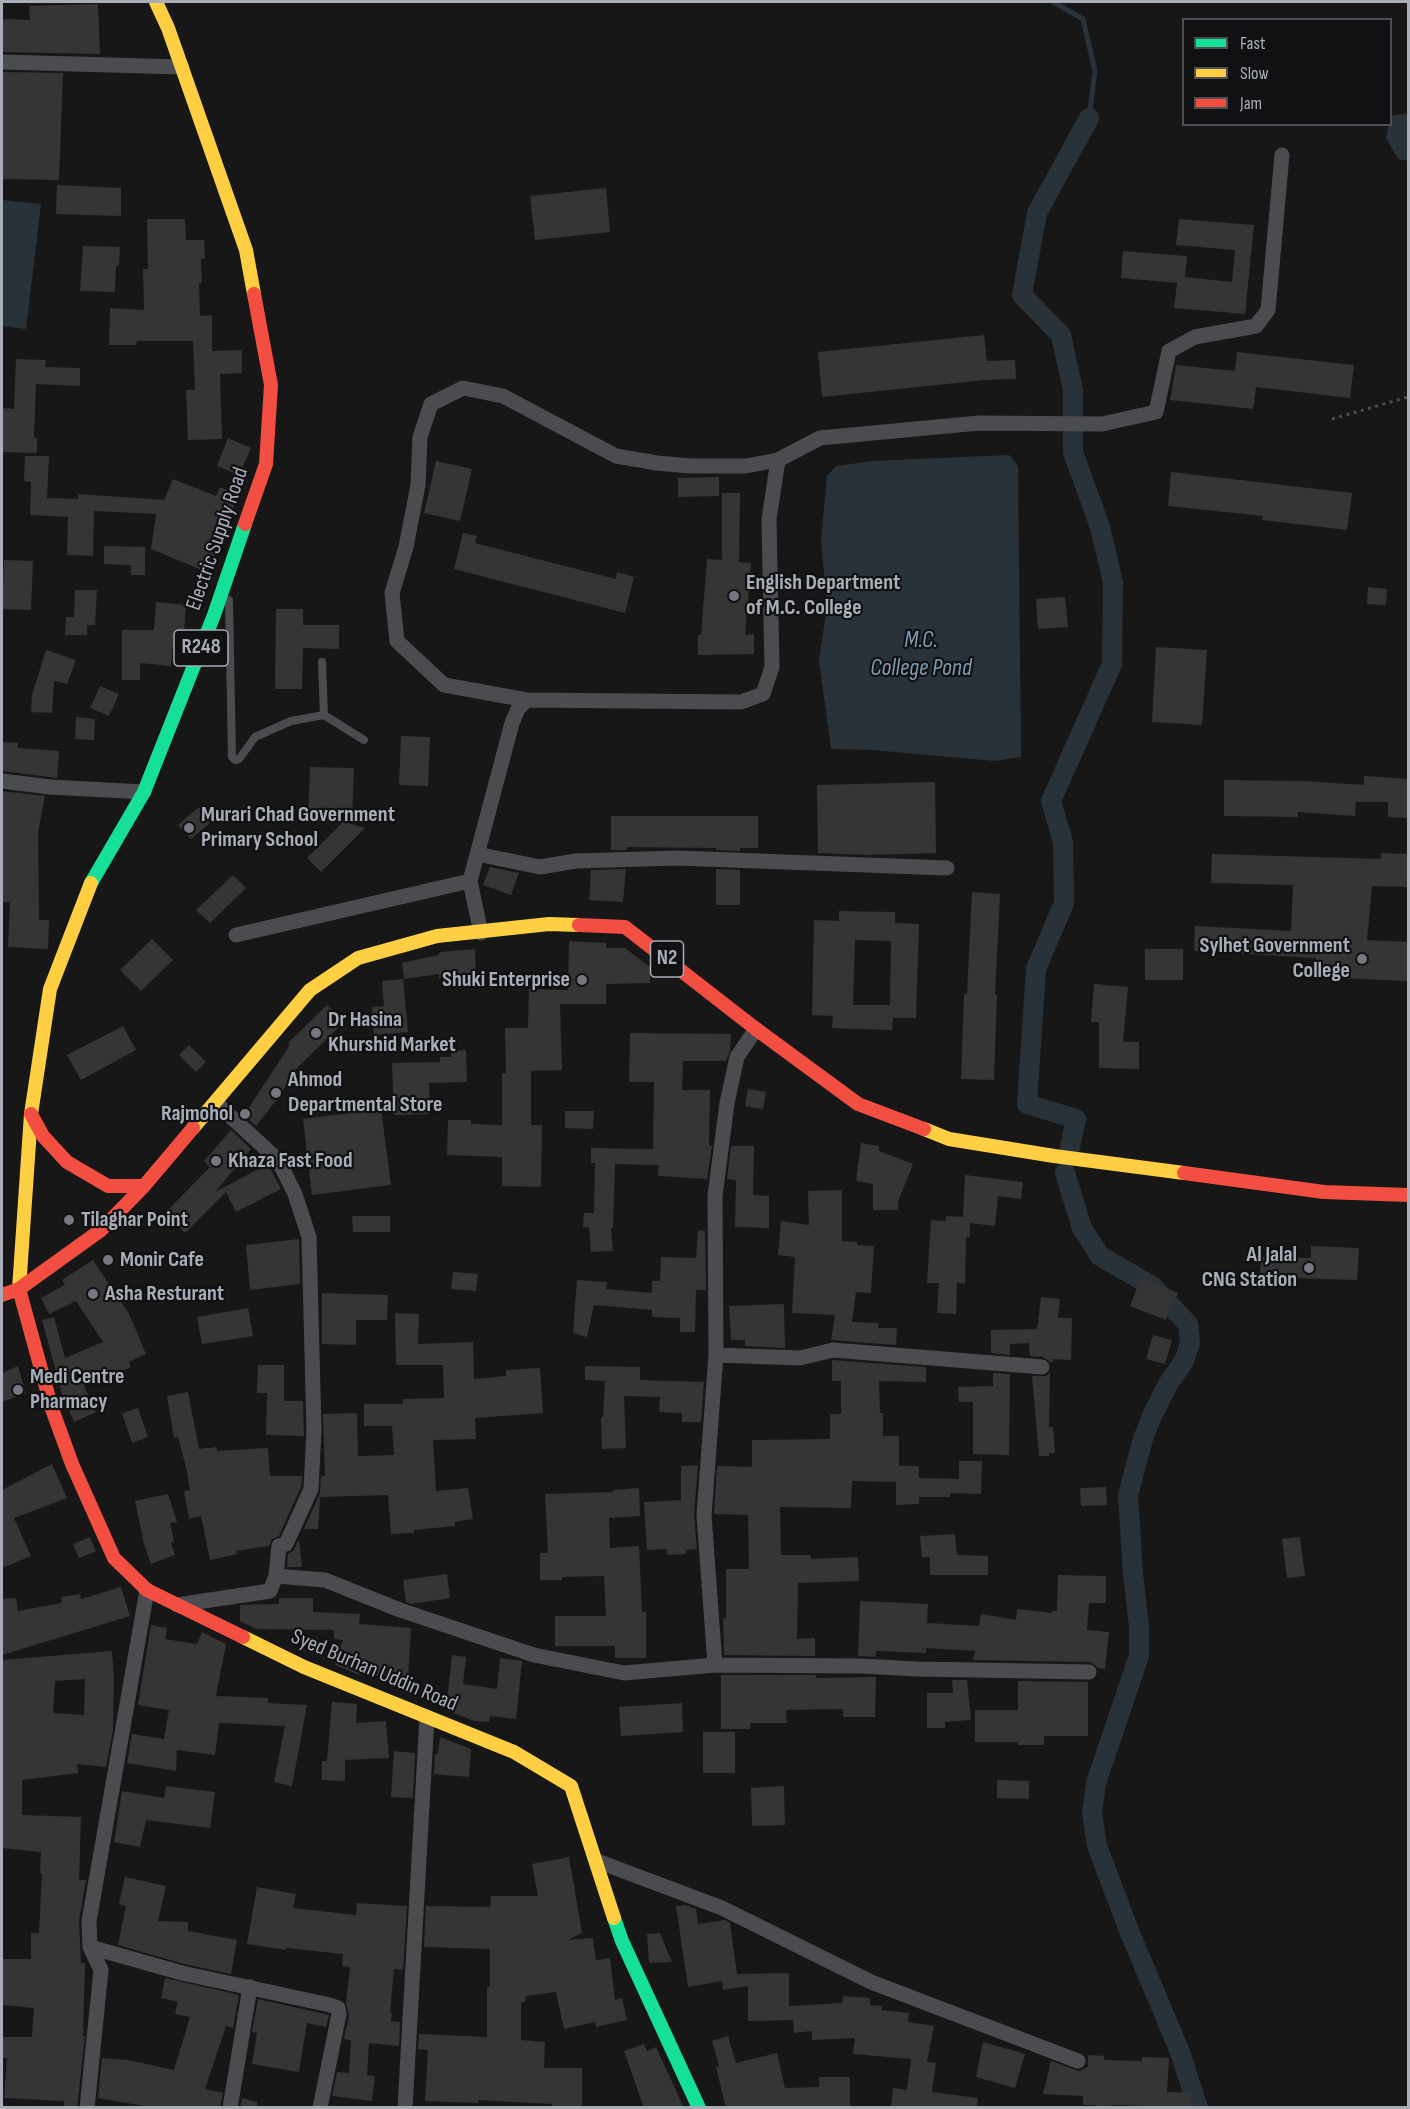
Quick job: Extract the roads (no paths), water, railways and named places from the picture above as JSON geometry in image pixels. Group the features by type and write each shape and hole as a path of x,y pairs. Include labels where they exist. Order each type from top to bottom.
{"main road":[{"name":"Electric Supply Road","path":"19,1289 31,1114 50,989 91,883 144,792 228,574 266,464 271,385 246,250 182,67 156,2"},
{"name":"N2","path":"2,1295 19,1289 101,1230 144,1186 310,990 358,958 437,936 482,933 549,924 625,927 756,1029 858,1104 949,1139 1054,1156 1324,1192 1408,1195"},
{"path":"31,1114 43,1136 67,1162 108,1186 144,1186"},
{"name":"Syed Burhan Uddin Road","path":"19,1289 52,1409 72,1464 114,1558 147,1590 304,1667 514,1752 571,1786 622,1941 699,2108"}],"street":[{"path":"2,62 182,67"},
{"path":"778,460 769,519 772,668 763,694 741,702 527,700 444,685 397,641 392,593 406,547 418,485 420,436 431,404 462,388 503,396 616,456 657,464 690,466 746,466 778,460 820,438 980,423 1102,424 1156,412 1169,351 1194,337 1256,326 1268,310 1282,155"},
{"path":"482,933 470,881 512,723 518,709 527,700"},
{"path":"2,781 50,787 144,792"},
{"path":"477,854 540,867 576,861 677,858 947,868"},
{"path":"236,935 470,881"},
{"path":"715,1665 704,1515 716,1355 715,1196 727,1103 737,1057 756,1029"},
{"path":"177,1605 270,1591 276,1576 279,1546 286,1544 311,1489 314,1430 309,1237 295,1194 278,1160 216,1103"},
{"path":"716,1355 800,1358 833,1350 1042,1367"},
{"path":"276,1576 325,1580 400,1610 534,1655 624,1673 715,1665 1089,1672"},
{"path":"87,2108 101,1970 90,1947 89,1921 147,1590"},
{"path":"405,2108 426,1717"},
{"path":"597,1861 722,1908 871,1982 1078,2061"},
{"path":"90,1947 182,1972 338,2008 339,2014 320,2108"},
{"path":"231,2108 250,1987"}],"lane":[{"path":"228,574 232,757 235,760 239,759 255,737 291,721 324,715 364,740"},
{"path":"322,662 324,715"}],"water":[{"path":"1408,113 1408,161 1398,159 1386,138 1389,126 1392,126 1392,116"},
{"path":"2,200 41,204 26,329 2,326"},
{"name":"M.C. College Pond","path":"1009,455 1018,466 1021,757 995,761 872,750 831,749 819,660 827,606 821,541 827,475 837,466 872,461"}],"waterway":[{"path":"1053,2 1083,19 1095,71 1089,118"},
{"path":"1070,1147 1076,1119 1027,1104 1036,969 1064,903 1063,842 1051,801 1112,664 1113,582 1100,527 1073,452 1073,390 1061,335 1022,295 1037,213 1089,118"},
{"path":"1065,1173 1082,1228 1100,1256 1152,1286 1188,1324 1190,1343 1184,1361 1168,1384 1151,1418 1128,1495 1139,1626 1139,1656 1096,1783 1092,1813 1097,1846 1130,1933 1180,2052 1198,2108"}],"place":[{"name":"English Department of M.C. College","path":"734,596"},
{"name":"Murari Chad Government Primary School","path":"189,828"},
{"name":"Sylhet Government College","path":"1362,959"},
{"name":"Shuki Enterprise","path":"582,980"},
{"name":"Dr Hasina Khurshid Market","path":"316,1033"},
{"name":"Ahmod Departmental Store","path":"276,1093"},
{"name":"Rajmohol","path":"245,1114"},
{"name":"Khaza Fast Food","path":"216,1161"},
{"name":"Tilaghar Point","path":"69,1220"},
{"name":"Monir Cafe","path":"108,1260"},
{"name":"Al Jalal CNG Station","path":"1309,1268"},
{"name":"Asha Resturant","path":"93,1294"},
{"name":"Medi Centre Pharmacy","path":"18,1390"}]}
